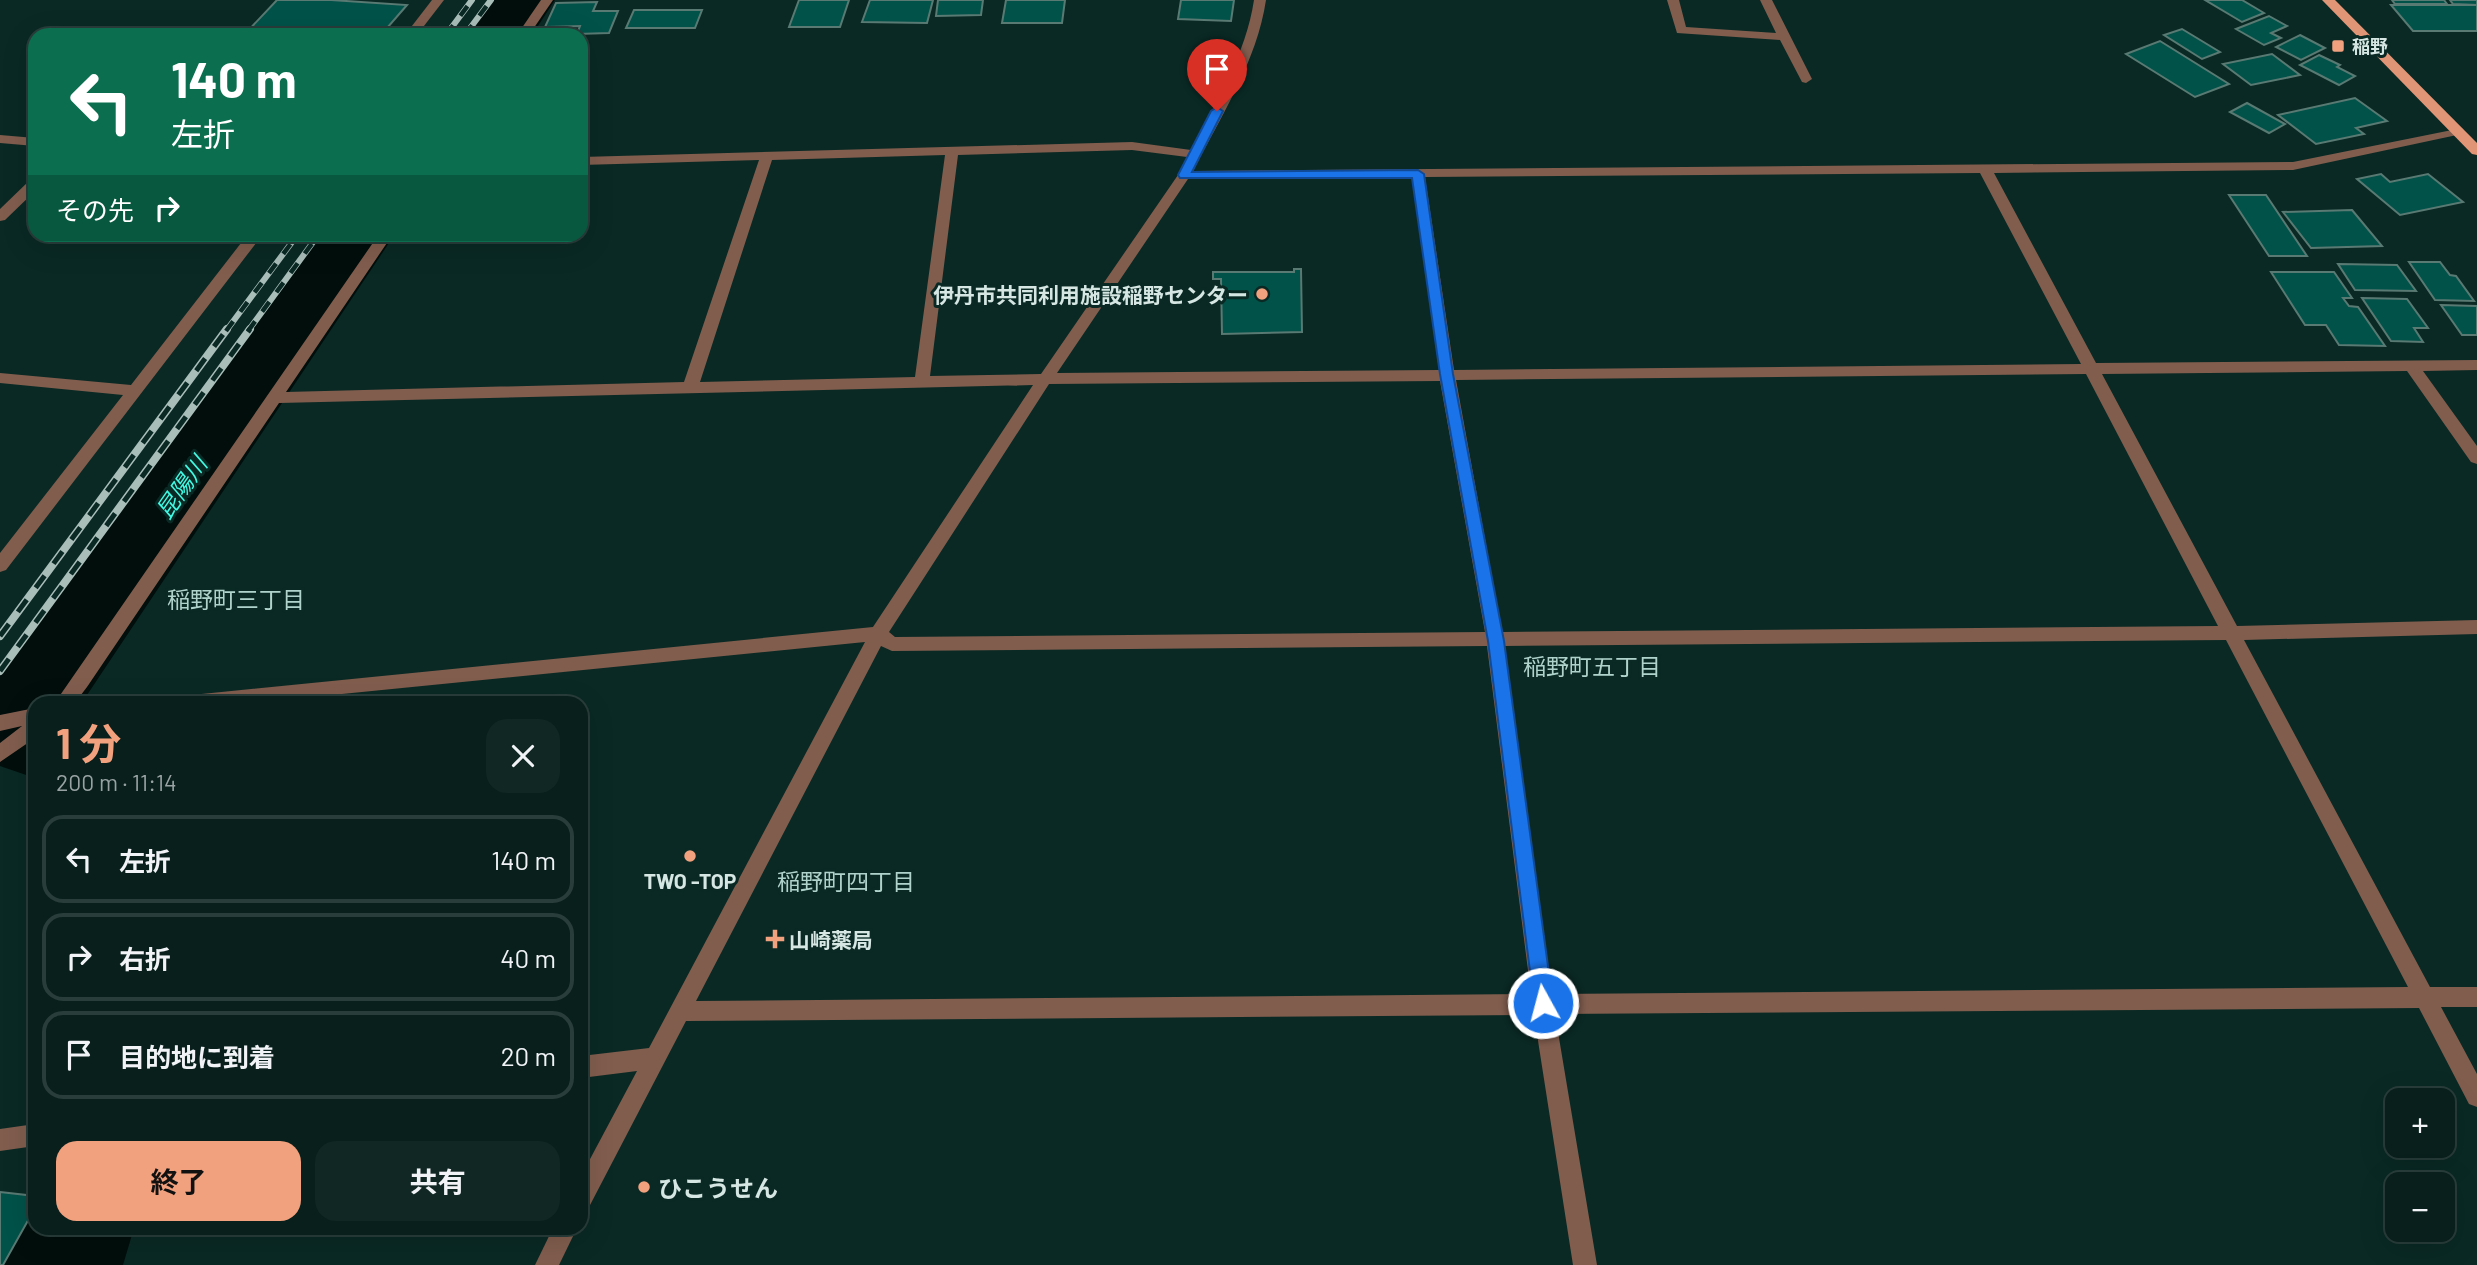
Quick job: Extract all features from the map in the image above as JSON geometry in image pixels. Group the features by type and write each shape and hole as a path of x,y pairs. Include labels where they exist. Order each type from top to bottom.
{"main road":[{"path":"2328,0 2477,151"},
{"path":"2457,131 2477,144"}],"street":[{"path":"417,28 439,0"},
{"path":"528,28 547,0"},
{"path":"588,1185 878,634 1045,379 1184,175 1250,45 1260,0"},
{"path":"1673,0 1681,30 1787,37"},
{"path":"1766,0 1775,23 1787,37 1806,79"},
{"path":"1184,175 2294,166 2457,131"},
{"path":"0,139 28,141"},
{"path":"588,161 1132,146 1194,154"},
{"path":"922,382 952,150"},
{"path":"690,388 767,156"},
{"path":"1985,169 2477,1096"},
{"path":"1418,174 1447,374 1496,641 1543,1003 1585,1265"},
{"path":"0,217 28,190"},
{"path":"0,565 251,242"},
{"path":"70,696 381,242"},
{"path":"275,398 1045,379 2477,365"},
{"path":"2411,366 2477,458"},
{"path":"0,378 135,391"},
{"path":"240,696 878,634 892,644 1496,641 2230,633 2477,627"},
{"path":"0,723 28,717"},
{"path":"1,752 28,732"},
{"path":"681,1011 2477,997"},
{"path":"588,1067 654,1058"},
{"path":"0,1140 28,1136"},
{"path":"547,1265 562,1235"}],"building":[{"path":"277,0 407,5 387,28 251,28"},
{"path":"799,0 849,0 840,27 789,27"},
{"path":"870,0 933,0 927,23 862,22"},
{"path":"938,0 983,0 981,15 936,16"},
{"path":"1006,0 1065,0 1062,23 1002,23"},
{"path":"1181,0 1234,0 1231,21 1178,19"},
{"path":"2205,0 2242,0 2264,13 2242,22"},
{"path":"2392,0 2444,0 2447,4 2395,4"},
{"path":"2450,0 2477,0 2477,5 2453,4"},
{"path":"597,2 593,11 618,11 609,33 588,34 588,28 579,28 580,26 545,27 556,3"},
{"path":"2391,5 2477,5 2477,31 2413,31"},
{"path":"634,10 702,10 695,28 626,28"},
{"path":"2269,16 2287,26 2271,33 2281,38 2264,45 2236,29"},
{"path":"2182,29 2220,52 2202,59 2164,35"},
{"path":"2300,35 2325,48 2301,60 2276,47"},
{"path":"2160,41 2229,84 2195,97 2126,54"},
{"path":"2272,54 2300,75 2251,85 2223,64"},
{"path":"2319,55 2355,76 2339,85 2300,65"},
{"path":"2355,98 2387,121 2356,128 2364,134 2316,144 2278,115"},
{"path":"2247,103 2285,124 2269,133 2230,112"},
{"path":"2381,174 2390,182 2428,174 2463,202 2400,215 2357,179"},
{"path":"2229,195 2266,195 2307,256 2269,256"},
{"path":"2352,210 2382,246 2311,248 2283,212"},
{"path":"2409,262 2440,262 2450,275 2456,276 2474,301 2435,300"},
{"path":"2338,264 2397,265 2416,291 2355,290"},
{"name":"伊丹市共同利用施設稲野センター","path":"1294,269 1301,269 1302,332 1222,334 1221,279 1213,279 1213,272 1294,272"},
{"path":"2271,272 2334,272 2352,298 2343,298 2349,306 2358,307 2385,346 2339,345 2326,325 2305,325"},
{"path":"2362,298 2407,299 2428,328 2414,328 2423,342 2391,341"},
{"path":"2441,305 2477,306 2477,335 2462,335"},
{"path":"0,1192 28,1195 28,1220 3,1265 0,1265"}],"waterway":[{"name":"昆陽川","path":"505,28 524,0"},
{"name":"昆陽川","path":"33,696 353,242"},
{"name":"昆陽川","path":"28,702 17,718 28,729"},
{"name":"昆陽川","path":"61,1265 71,1235"}],"railway":[{"path":"451,28 472,0"},
{"path":"470,28 491,0"},
{"path":"226,331 292,242"},
{"path":"248,331 313,242"},
{"path":"0,636 227,329"},
{"path":"0,671 250,329"}],"place":[{"name":"稲野","path":"2338,46"},
{"name":"伊丹市共同利用施設稲野センター","path":"1262,294"},
{"name":"TWO -TOP","path":"690,856"},
{"name":"山崎薬局","path":"775,939"},
{"name":"ひこうせん","path":"644,1187"}],"district":[{"name":"稲野町三丁目","path":"236,599"},
{"name":"稲野町五丁目","path":"1592,666"},
{"name":"稲野町四丁目","path":"846,881"}],"route":[{"path":"1217,111 1184,175 1418,174 1447,374 1496,641 1543,1003"}]}
